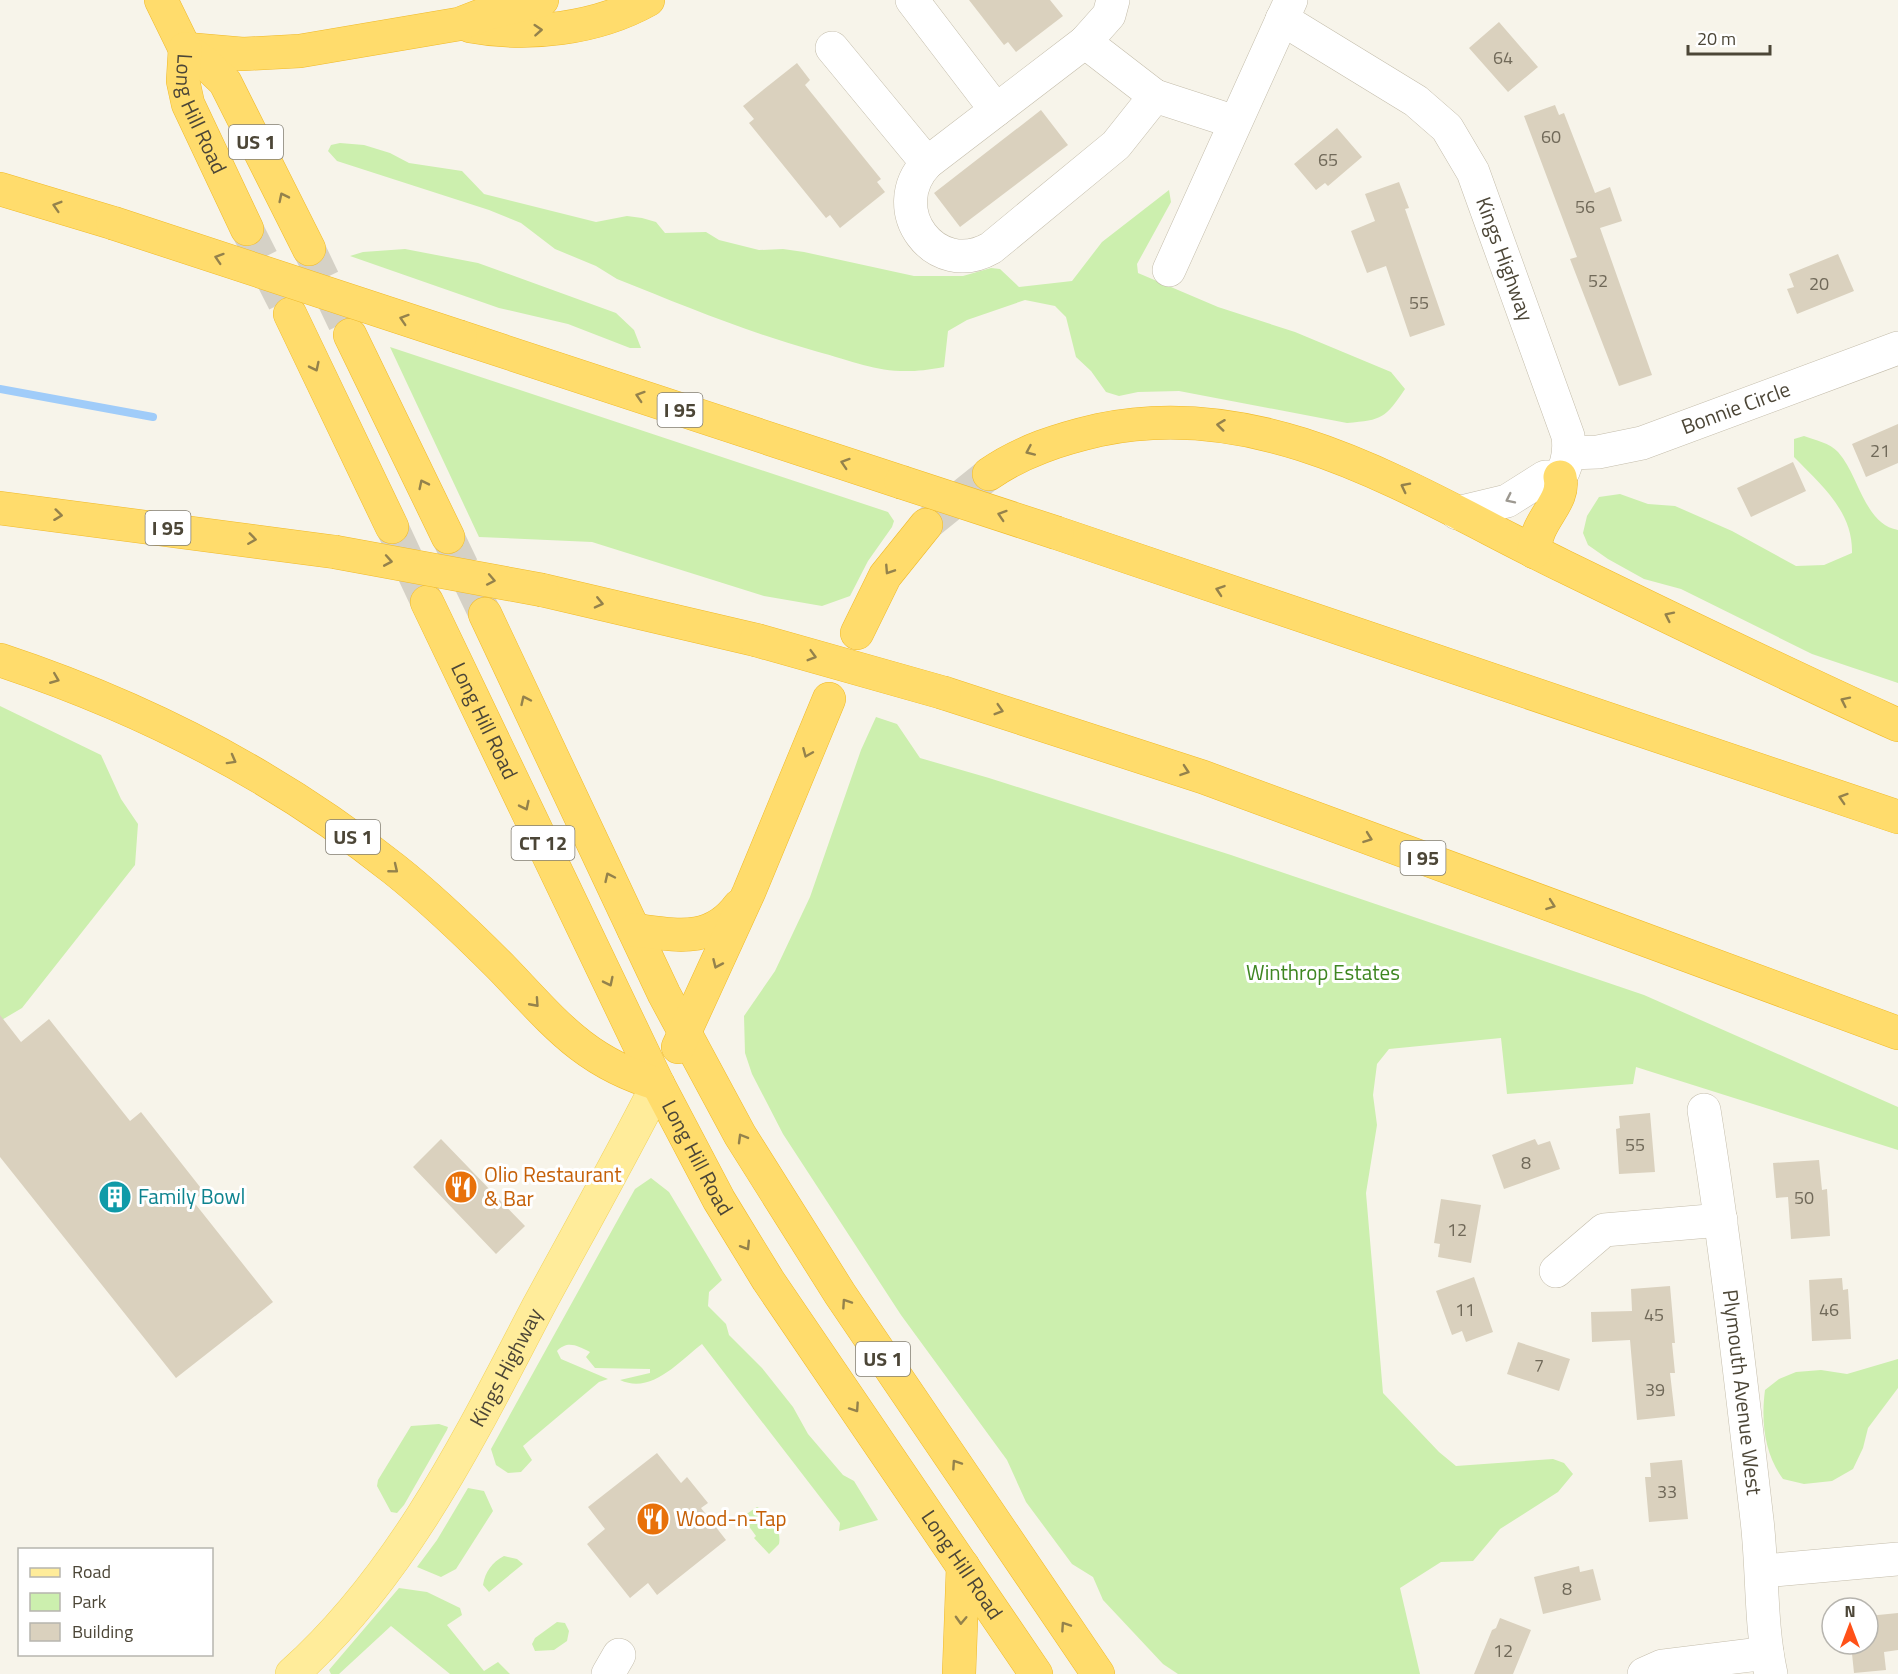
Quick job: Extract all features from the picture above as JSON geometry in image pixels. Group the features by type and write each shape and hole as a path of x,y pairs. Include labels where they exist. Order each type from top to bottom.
{"highway":[{"name":"US 1","path":"161,0 185,49"},
{"path":"185,49 243,54 288,52 459,24 484,14 542,0"},
{"path":"459,24 493,30 555,29 597,20 648,0"},
{"name":"Long Hill Road","path":"185,49 183,81 188,104 247,229"},
{"name":"Long Hill Road","path":"185,49 211,68 225,82 309,249"},
{"name":"I 95","path":"0,189 112,223 1057,533 1261,604 1898,817"},
{"path":"290,314 392,527"},
{"path":"350,335 448,537"},
{"path":"989,474 1027,452 1072,436 1125,425 1190,422 1239,428 1319,448 1365,467 1534,552 1898,725"},
{"path":"1534,552 1540,526 1560,495 1564,465"},
{"name":"I 95","path":"0,508 335,552 542,590 756,640 944,693 1203,777 1898,1034"},
{"path":"857,633 885,576 926,525"},
{"name":"Long Hill Road","path":"427,602 658,1084 740,1237 1036,1674"},
{"path":"1261,604 1758,793 1898,840"},
{"name":"US 1","path":"484,614 684,1034 740,1135 813,1254 1098,1674"},
{"name":"US 1","path":"0,660 73,686 156,722 236,762 288,793 352,837 411,883 468,935 572,1040 614,1066 658,1084"},
{"path":"634,930 676,935 706,932 731,916 749,892 829,699"},
{"name":"Kings Highway","path":"658,1084 684,1034 749,892"},
{"path":"959,1674 963,1566"}],"main road":[{"name":"Kings Highway","path":"292,1674 327,1643 421,1518 481,1417 658,1084"}],"street":[{"path":"912,0 996,110"},
{"path":"1113,0 1108,15 1085,42 927,163 915,179 910,198 914,222 919,233 934,248 945,253 968,256 981,254 1092,167 1116,145 1155,96"},
{"name":"Kings Highway","path":"1169,270 1287,10 1416,101 1448,128 1473,172 1567,431 1564,465"},
{"path":"1085,42 1155,96 1235,122"},
{"path":"832,48 927,163"},
{"name":"Bonnie Circle","path":"1564,465 1598,452 1642,443 1898,348"},
{"path":"1457,513 1508,501 1564,465"},
{"name":"Plymouth Avenue West","path":"1704,1110 1721,1220 1763,1571 1769,1663"},
{"path":"1556,1271 1604,1230 1721,1220"},
{"path":"1763,1571 1898,1559"},
{"path":"1644,1674 1662,1666 1769,1663"}],"green space":[{"path":"340,143 364,145 390,153 409,163 462,171 484,194 596,222 627,216 642,218 656,222 665,233 706,232 719,240 759,250 783,249 804,252 914,276 963,276 991,268 1000,269 1019,287 1072,281 1102,242 1169,190 1171,202 1137,264 1138,273 1218,307 1295,332 1391,372 1405,389 1393,406 1382,416 1368,421 1347,423 1179,391 1138,392 1119,396 1106,392 1091,371 1076,357 1066,317 1055,306 1025,300 967,320 948,331 944,367 908,371 878,368 790,344 715,318 617,279 596,266 555,249 521,223 489,210 337,161 328,151 331,145"},
{"path":"405,249 478,263 616,313 634,330 641,348 630,348 568,324 499,308 350,256 363,252"},
{"path":"390,347 888,512 894,521 892,527 868,561 850,596 822,606 764,596 592,542 479,537"},
{"path":"1804,436 1827,444 1838,452 1877,519 1898,530 1898,683 1812,654 1681,589 1644,579 1588,545 1583,533 1587,516 1599,497 1620,494 1648,504 1675,506 1732,531 1796,566 1824,565 1852,553 1847,524 1834,500 1794,457 1794,439"},
{"path":"0,706 101,755 121,799 138,824 135,865 22,1008 0,1021"},
{"name":"Winthrop Estates","path":"876,717 897,724 920,758 1231,855 1644,995 1898,1107 1898,1150 1636,1067 1633,1084 1507,1094 1501,1038 1389,1049 1377,1064 1373,1095 1377,1125 1366,1193 1383,1393 1439,1452 1456,1466 1553,1459 1564,1463 1573,1474 1558,1492 1500,1529 1473,1561 1441,1562 1400,1588 1420,1674 1178,1674 1163,1664 1103,1600 1093,1577 1072,1564 1026,1502 1007,1460 901,1315 783,1134 752,1074 745,1053 744,1016 775,971 810,897 861,750"},
{"path":"651,1178 669,1192 722,1280 709,1292 708,1306 726,1324 729,1335 762,1368 793,1407 808,1434 843,1475 854,1481 878,1520 839,1531 840,1523 702,1344 664,1374 643,1383 620,1380 650,1373 650,1369 595,1368 586,1357 590,1352 573,1345 561,1348 557,1351 561,1359 608,1379 599,1382 523,1446 532,1460 521,1472 508,1473 496,1465 491,1449 635,1189"},
{"path":"1898,1359 1898,1388 1868,1428 1863,1448 1853,1469 1832,1481 1804,1484 1783,1479 1772,1458 1765,1436 1763,1413 1765,1390 1779,1379 1796,1372 1821,1370 1847,1374"},
{"path":"439,1424 448,1427 447,1430 404,1505 397,1513 391,1512 377,1486 378,1480 411,1426"},
{"path":"468,1488 484,1491 493,1511 456,1569 441,1577 417,1567 437,1540"},
{"path":"757,1507 770,1517 779,1533 779,1544 769,1554 754,1538 756,1536 742,1517"},
{"path":"504,1556 517,1559 523,1564 489,1592 483,1585 485,1576 493,1564"},
{"path":"399,1588 427,1592 460,1608 462,1615 447,1625 484,1671 498,1662 510,1674 450,1674 391,1626 339,1674 331,1674 329,1670"},
{"path":"557,1622 565,1623 569,1631 567,1641 554,1650 535,1651 532,1644 535,1638"}],"building":[{"path":"969,0 1050,0 1063,16 1016,52 1008,42 1004,45"},
{"path":"1499,22 1538,67 1508,92 1469,48"},
{"path":"797,63 810,80 805,85 881,179 877,182 885,192 840,228 830,215 826,218 749,123 754,119 743,106"},
{"path":"1555,105 1559,115 1564,113 1595,193 1610,187 1622,221 1600,228 1652,375 1619,386 1570,259 1577,257 1524,116"},
{"path":"1041,110 1068,145 960,227 934,193"},
{"path":"1337,128 1362,157 1328,186 1325,183 1316,190 1294,164"},
{"path":"1399,182 1409,208 1405,209 1445,325 1410,337 1386,266 1367,273 1351,231 1375,221 1365,194"},
{"path":"1838,254 1854,291 1797,314 1787,289 1794,287 1789,274"},
{"path":"1898,424 1898,463 1866,477 1852,444"},
{"path":"1793,462 1806,491 1751,517 1737,488"},
{"name":"Family Bowl","path":"0,1015 21,1042 49,1019 130,1121 141,1112 204,1192 193,1201 273,1302 176,1378 0,1157"},
{"path":"1650,1113 1655,1172 1619,1174 1616,1129 1620,1128 1619,1116"},
{"name":"Olio Restaurant & Bar","path":"441,1139 525,1226 496,1254 413,1167"},
{"path":"1535,1139 1538,1145 1550,1141 1560,1169 1504,1189 1492,1155"},
{"path":"1819,1160 1822,1190 1827,1189 1830,1236 1791,1239 1788,1197 1776,1198 1773,1163"},
{"path":"1441,1199 1481,1205 1471,1263 1438,1257 1440,1244 1434,1243"},
{"path":"1474,1277 1493,1332 1466,1342 1462,1331 1452,1335 1436,1291"},
{"path":"1842,1278 1843,1290 1848,1289 1851,1339 1812,1341 1809,1280"},
{"path":"1670,1286 1675,1373 1670,1373 1675,1416 1637,1420 1630,1340 1592,1342 1591,1312 1632,1311 1631,1289"},
{"path":"1518,1342 1570,1359 1559,1391 1507,1374"},
{"name":"Wood-n-Tap","path":"657,1453 681,1483 687,1477 708,1503 701,1508 726,1540 657,1595 648,1583 630,1598 587,1544 605,1529 588,1507"},
{"path":"1682,1460 1688,1519 1649,1522 1645,1477 1651,1477 1650,1463"},
{"path":"1579,1566 1580,1572 1593,1569 1601,1600 1543,1614 1534,1577"},
{"path":"1898,1613 1898,1650 1884,1652 1886,1670 1854,1673 1852,1656 1880,1656 1880,1615"},
{"path":"1500,1618 1531,1630 1513,1674 1474,1674 1492,1630 1496,1628"}],"waterway":[{"path":"0,389 153,417"}],"tunnel":[{"path":"247,229 290,314"},
{"path":"309,249 350,335"},
{"path":"926,525 989,474"},
{"path":"392,527 427,602"},
{"path":"448,537 485,614"}],"place":[{"name":"Olio Restaurant & Bar","path":"461,1187"},
{"name":"Family Bowl","path":"115,1197"},
{"name":"Wood-n-Tap","path":"653,1519"}]}
